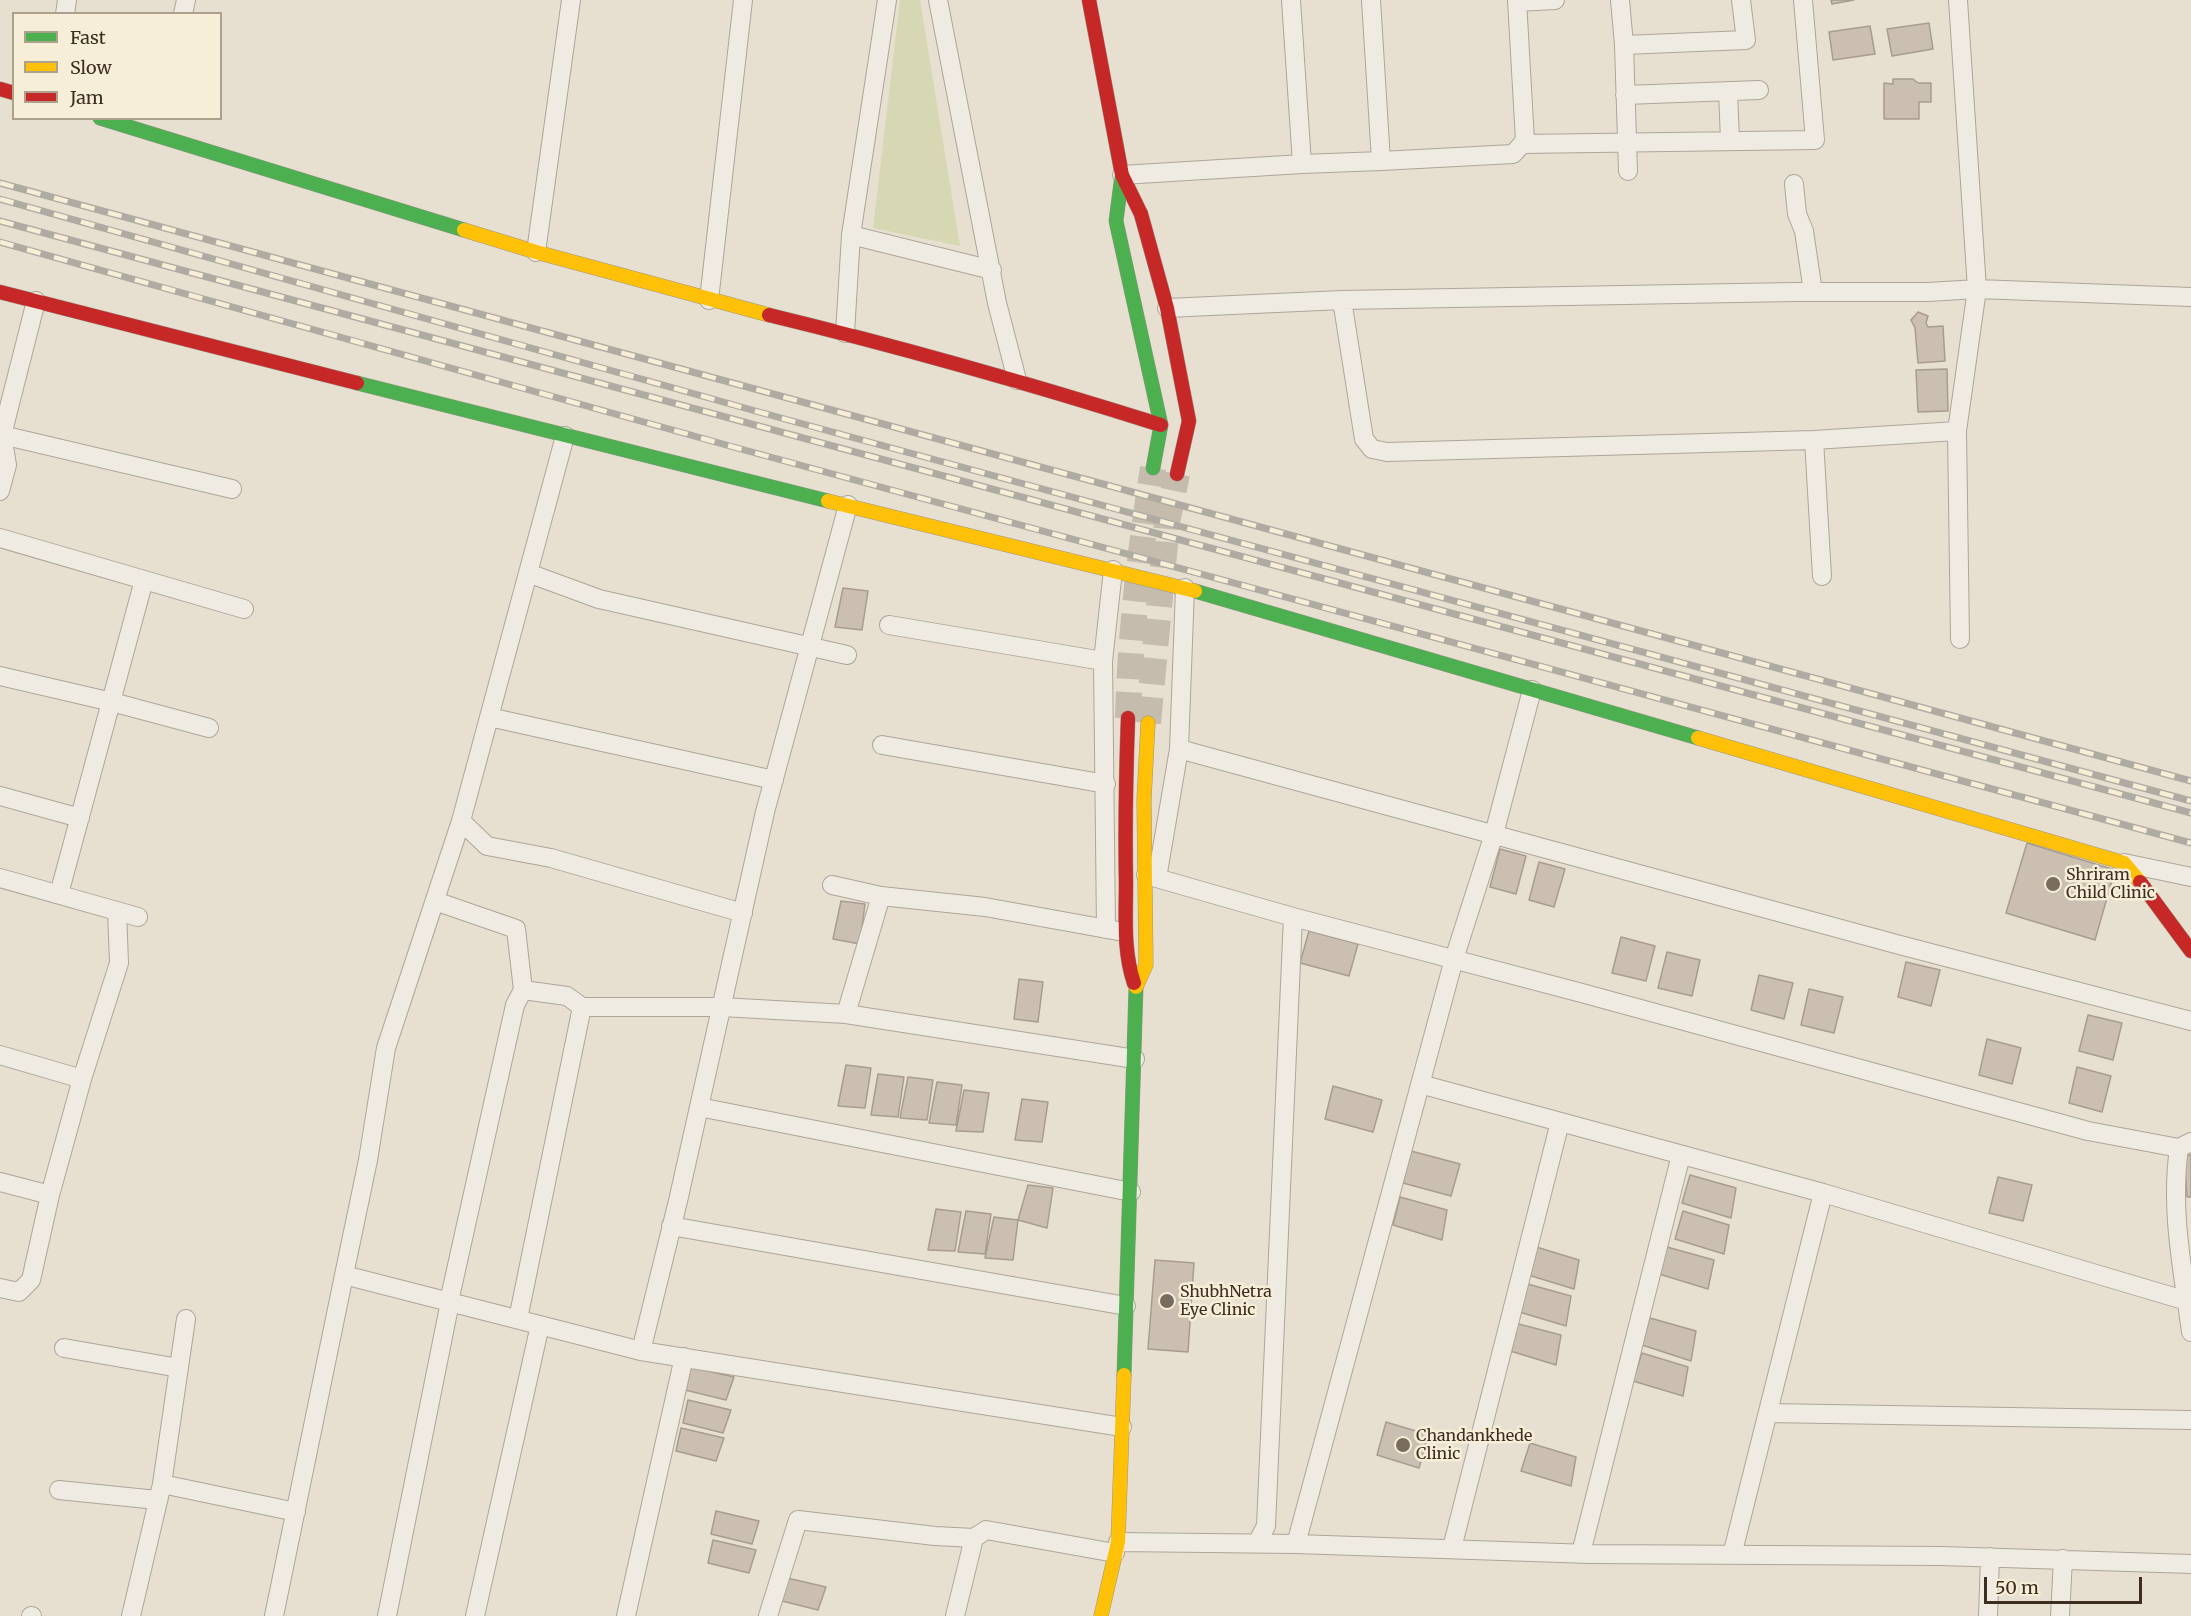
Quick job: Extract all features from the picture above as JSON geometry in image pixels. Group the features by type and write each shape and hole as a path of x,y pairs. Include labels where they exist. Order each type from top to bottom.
{"street":[{"path":"536,252 571,0"},
{"path":"709,300 743,0"},
{"path":"844,333 851,235 887,0"},
{"path":"938,0 997,303 1017,380"},
{"path":"1089,0 1122,175 1141,214 1167,308 1189,421 1177,474"},
{"path":"1290,0 1302,164"},
{"path":"1371,0 1381,161"},
{"path":"1122,175 1513,154 1525,141 1517,1 1555,0"},
{"path":"1620,0 1624,45 1628,171"},
{"path":"1624,45 1746,40 1742,0"},
{"path":"1522,144 1815,140 1803,0"},
{"path":"1958,0 1977,289 1957,431 1960,639"},
{"path":"1625,95 1759,90"},
{"path":"1728,91 1730,141"},
{"path":"106,120 536,252 709,300 844,333 1017,380 1161,425"},
{"path":"161,137 164,120"},
{"path":"1122,175 1116,221 1161,425 1153,468"},
{"path":"1794,184 1797,214 1804,231 1814,292"},
{"path":"851,235 992,270"},
{"path":"1167,308 1342,300 1928,292 1977,289 2191,297"},
{"path":"0,292 565,436 1185,588 2124,863 2191,877"},
{"path":"1342,300 1364,439 1372,449 1387,452 1814,440 1957,431"},
{"path":"0,491 7,465 2,435 36,301"},
{"path":"2,435 232,489"},
{"path":"274,1616 368,1160 386,1048 461,821 565,436"},
{"path":"1814,440 1822,576"},
{"path":"641,1351 774,780 848,505"},
{"path":"0,538 244,609"},
{"path":"1106,929 1103,661 1113,570"},
{"path":"528,573 599,599 847,655"},
{"path":"58,894 144,580"},
{"path":"1136,987 1146,965 1146,897 1179,749 1185,588"},
{"path":"889,625 1103,661"},
{"path":"0,676 112,702 209,728"},
{"path":"1296,1544 1454,959 1494,834 1532,690"},
{"path":"489,717 774,780"},
{"path":"1101,1616 1116,1548 1135,1059 1136,987 1129,968 1126,932 1125,786 1128,718"},
{"path":"1148,723 1144,791 1152,876"},
{"path":"882,745 1106,784"},
{"path":"1179,749 1896,944 2191,1021"},
{"path":"0,796 80,818"},
{"path":"461,821 487,846 551,858 743,913"},
{"path":"2124,863 2191,951"},
{"path":"1152,876 1293,917 2088,1131 2185,1145 2174,1192 2178,1240 2191,1332"},
{"path":"0,878 138,917"},
{"path":"832,885 881,896 985,907 1126,932"},
{"path":"846,1014 881,896"},
{"path":"1126,896 1146,897"},
{"path":"387,1616 450,1297 515,1005 523,990 516,929 435,901"},
{"path":"0,1288 19,1292 31,1280 50,1195 82,1079 119,963 117,911"},
{"path":"1257,1544 1266,1526 1293,917"},
{"path":"523,990 567,996 582,1006 722,1006 846,1014 1135,1059"},
{"path":"518,1319 582,1006"},
{"path":"0,1055 82,1079"},
{"path":"1420,1084 1823,1193 2187,1301"},
{"path":"699,1107 1131,1192"},
{"path":"1452,1548 1560,1122"},
{"path":"1581,1553 1681,1155"},
{"path":"0,1182 50,1195"},
{"path":"1732,1555 1823,1193"},
{"path":"671,1226 1126,1306"},
{"path":"344,1275 641,1351 1122,1428"},
{"path":"131,1616 160,1492 186,1319"},
{"path":"475,1616 540,1325"},
{"path":"64,1348 179,1368"},
{"path":"626,1616 684,1358"},
{"path":"1768,1413 2191,1420"},
{"path":"59,1490 160,1492 296,1512"},
{"path":"768,1616 798,1520 934,1536 974,1538 986,1530 1116,1548 1296,1544 1581,1553 1990,1557 2191,1564"},
{"path":"955,1616 974,1538"},
{"path":"1988,1616 1990,1557"},
{"path":"2060,1616 2063,1559"}],"green space":[{"path":"900,0 920,0 960,246 873,228"}],"building":[{"path":"1831,0 1854,0 1832,4"},
{"path":"1929,23 1933,49 1892,56 1887,29"},
{"path":"1870,26 1875,54 1833,60 1829,32"},
{"path":"1893,79 1913,79 1918,83 1931,83 1931,102 1919,102 1919,119 1884,119 1884,83 1893,84"},
{"path":"1918,312 1928,316 1926,323 1928,327 1943,326 1945,361 1918,363 1915,328 1911,320"},
{"path":"1947,369 1948,411 1918,412 1916,370"},
{"path":"843,588 868,591 862,630 835,627"},
{"path":"2027,843 2115,870 2095,940 2006,913"},
{"path":"1500,849 1526,856 1516,894 1490,887"},
{"path":"1539,862 1565,869 1554,907 1529,900"},
{"path":"841,901 865,904 860,944 833,939"},
{"path":"1309,931 1358,944 1349,976 1300,963"},
{"path":"1621,937 1655,946 1646,981 1612,973"},
{"path":"1667,952 1700,960 1692,996 1658,988"},
{"path":"1906,962 1940,970 1931,1006 1898,997"},
{"path":"1759,975 1793,983 1784,1019 1751,1010"},
{"path":"1019,979 1043,982 1038,1022 1014,1019"},
{"path":"1809,989 1843,997 1834,1033 1801,1025"},
{"path":"2088,1015 2122,1023 2113,1060 2079,1051"},
{"path":"1987,1039 2021,1048 2012,1084 1979,1075"},
{"path":"846,1065 871,1068 865,1108 838,1106"},
{"path":"2077,1067 2111,1076 2102,1112 2069,1103"},
{"path":"878,1074 904,1077 898,1117 871,1115"},
{"path":"908,1077 933,1080 927,1120 900,1118"},
{"path":"937,1082 962,1085 956,1125 929,1123"},
{"path":"1333,1086 1382,1100 1373,1132 1325,1119"},
{"path":"964,1090 989,1093 983,1132 956,1131"},
{"path":"1022,1099 1048,1102 1042,1142 1015,1140"},
{"path":"1411,1151 1460,1164 1451,1196 1403,1183"},
{"path":"2184,1155 2191,1155 2191,1197 2187,1197"},
{"path":"1690,1175 1736,1188 1731,1218 1682,1203"},
{"path":"1998,1177 2032,1185 2023,1221 1989,1213"},
{"path":"1028,1185 1053,1188 1047,1228 1018,1220"},
{"path":"1400,1197 1447,1210 1442,1240 1393,1225"},
{"path":"936,1209 961,1212 955,1251 928,1250"},
{"path":"966,1211 991,1214 985,1254 958,1252"},
{"path":"1683,1211 1729,1225 1724,1254 1675,1239"},
{"path":"994,1217 1018,1220 1013,1260 985,1258"},
{"path":"1533,1246 1579,1260 1574,1289 1525,1274"},
{"path":"1667,1247 1714,1260 1708,1289 1659,1274"},
{"path":"1155,1260 1194,1263 1188,1352 1148,1349"},
{"path":"1524,1283 1571,1296 1566,1326 1516,1311"},
{"path":"1650,1318 1696,1331 1691,1361 1642,1345"},
{"path":"1515,1323 1561,1335 1556,1365 1507,1350"},
{"path":"1642,1353 1688,1367 1683,1396 1633,1381"},
{"path":"690,1367 734,1377 726,1400 685,1390"},
{"path":"688,1400 731,1410 723,1433 683,1423"},
{"path":"1386,1422 1429,1435 1419,1468 1377,1455"},
{"path":"681,1428 724,1438 716,1461 676,1451"},
{"path":"1530,1443 1576,1457 1571,1486 1521,1471"},
{"path":"716,1511 759,1521 752,1544 711,1534"},
{"path":"713,1540 756,1550 749,1573 708,1563"},
{"path":"783,1577 826,1587 818,1610 778,1600"}],"tunnel":[{"path":"1128,718 1136,593 1153,468"},
{"path":"1148,723 1167,523 1177,474"}],"railway":[{"path":"0,183 2191,781"},
{"path":"0,199 759,412 2191,801"},
{"path":"0,221 2191,813"},
{"path":"0,242 737,448 2191,843"}],"traffic: fast":[{"path":"106,120 464,230"},
{"path":"1122,175 1116,221 1161,425 1153,468"},
{"path":"357,383 828,501"},
{"path":"1195,591 1698,738"},
{"path":"1124,1375 1136,987 1134,983"}],"traffic: slow":[{"path":"464,230 536,252 769,315"},
{"path":"828,501 1195,591"},
{"path":"1136,987 1146,965 1144,800 1148,723"},
{"path":"1698,738 2124,863 2140,882"},
{"path":"1101,1616 1118,1542 1124,1375"}],"traffic: jam":[{"path":"1089,0 1122,175 1141,214 1167,308 1189,421 1177,474"},
{"path":"0,89 12,92"},
{"path":"0,292 357,383"},
{"path":"769,315 966,367 1161,425"},
{"path":"1128,718 1126,933 1128,959 1134,983"},
{"path":"2140,882 2191,951"}],"place":[{"name":"Shriram Child Clinic","path":"2053,884"},
{"name":"ShubhNetra Eye Clinic","path":"1167,1301"},
{"name":"Chandankhede Clinic","path":"1403,1445"}]}
